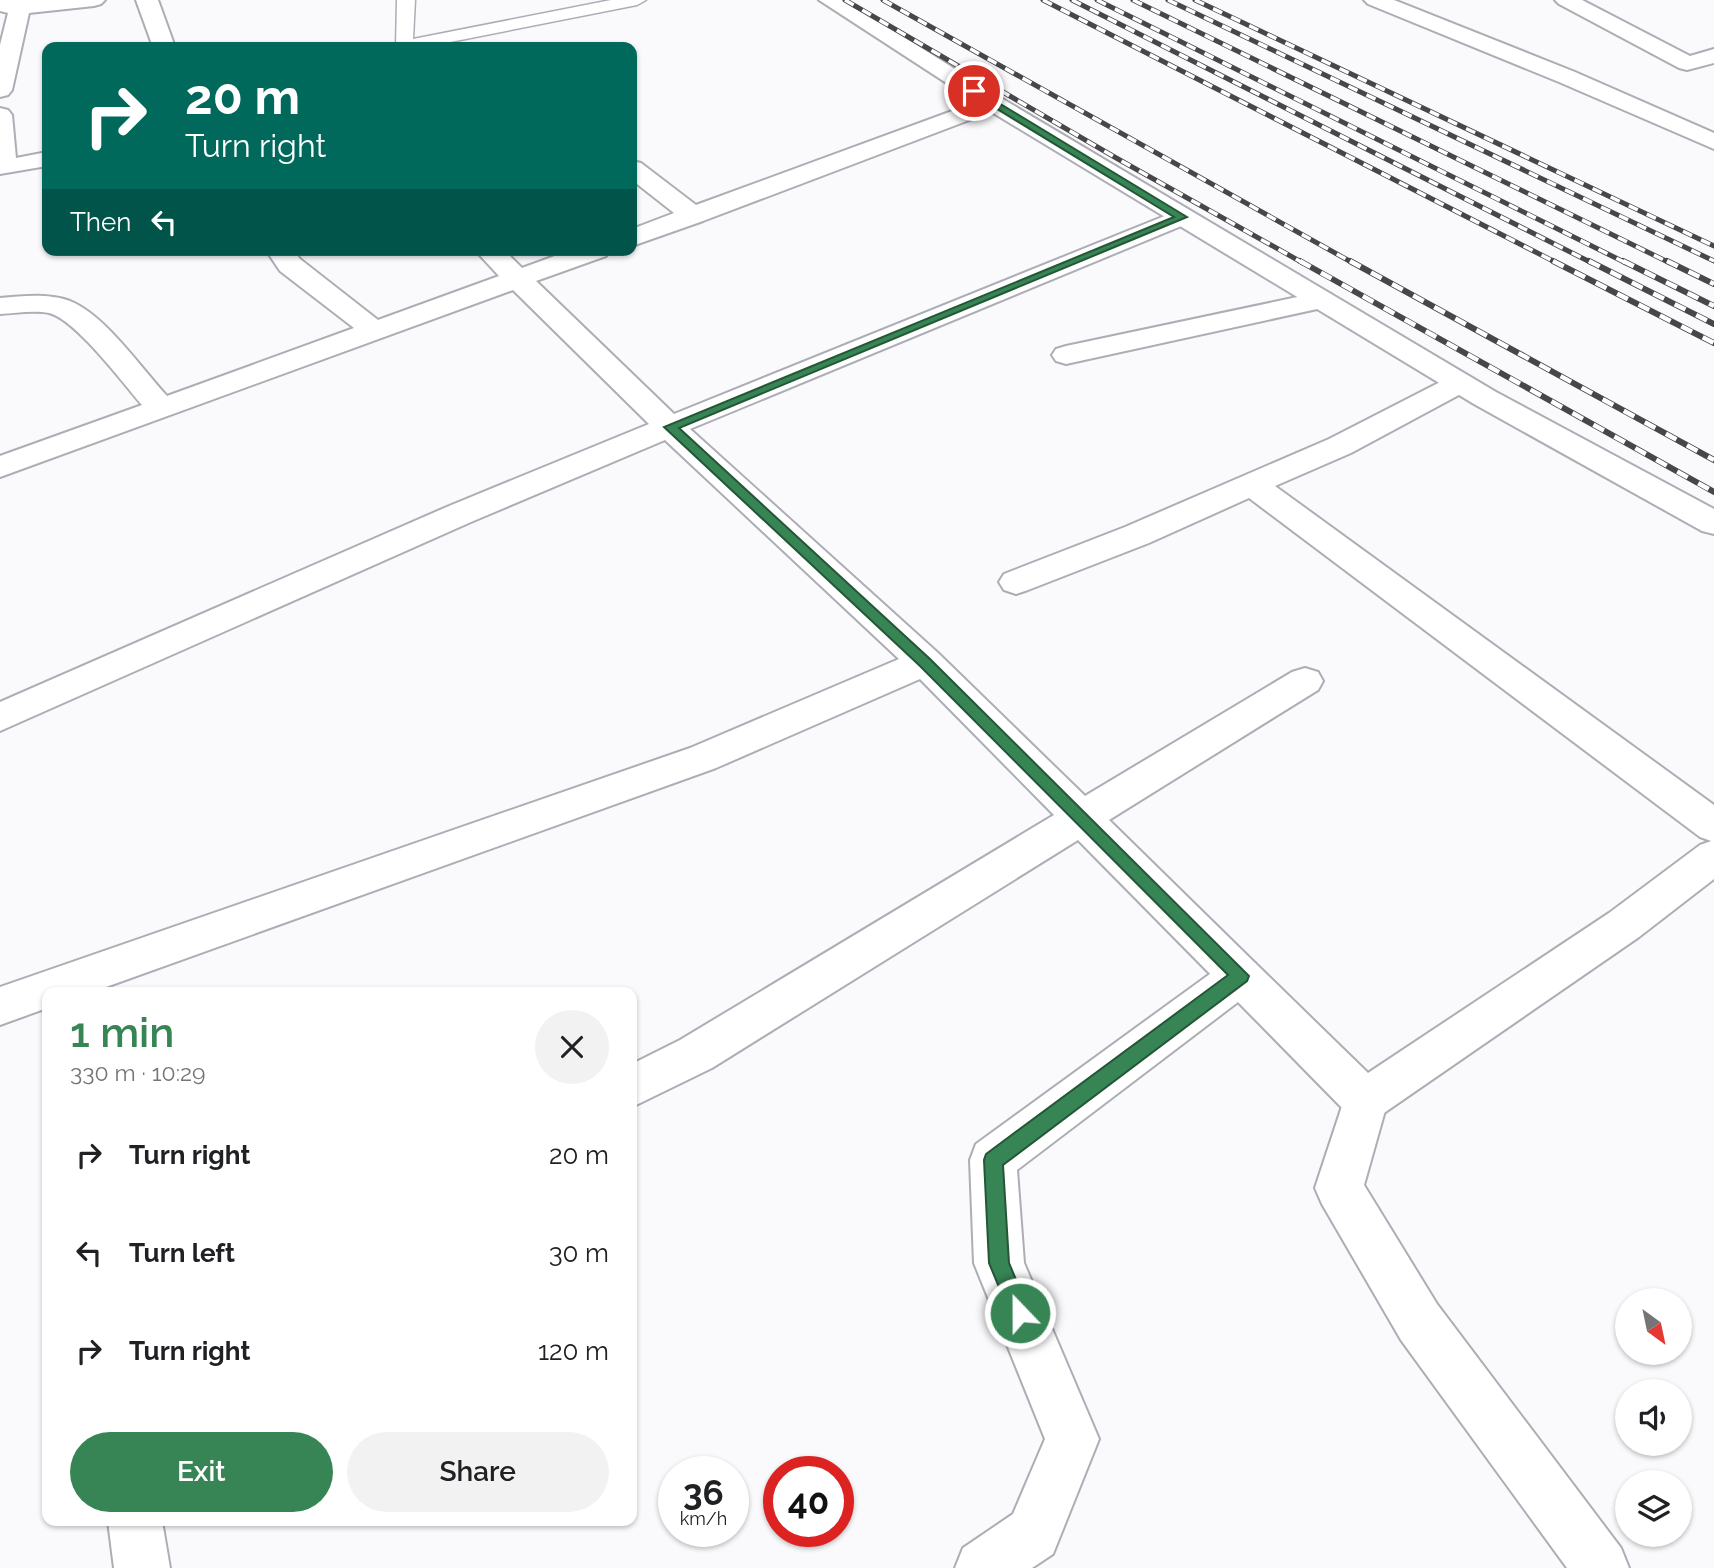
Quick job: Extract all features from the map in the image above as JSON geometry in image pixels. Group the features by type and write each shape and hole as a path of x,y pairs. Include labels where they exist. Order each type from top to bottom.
{"street":[{"path":"0,90 10,7 94,0"},
{"path":"147,0 162,42"},
{"path":"830,0 993,103 1460,383 1714,523"},
{"path":"1375,0 1567,77 1714,142"},
{"path":"1566,0 1714,77"},
{"path":"1687,63 1714,56"},
{"path":"637,236 993,103"},
{"path":"0,115 2,172 42,160"},
{"path":"637,172 694,216"},
{"path":"0,717 460,514 1182,217"},
{"path":"283,256 290,265 374,330"},
{"path":"495,256 670,427 925,662 1365,1100"},
{"path":"0,467 580,256"},
{"path":"1066,355 1321,300"},
{"path":"0,306 42,304 64,309 92,333 160,407"},
{"path":"1016,582 1137,535 1340,446 1460,383"},
{"path":"1252,485 1714,826"},
{"path":"54,987 703,758 925,662"},
{"path":"637,1084 696,1054 1305,681"},
{"path":"1601,1568 1419,1322 1339,1188 1365,1100 1624,926 1714,856"},
{"path":"983,1568 1034,1534 1072,1439 999,1263 993,1160 1240,976"},
{"path":"0,1006 42,991"},
{"path":"136,1526 142,1568"}],"lane":[{"path":"404,42 406,0"},
{"path":"424,42 636,0"}],"railway":[{"path":"845,0 1303,263"},
{"path":"883,0 1353,263"},
{"path":"1043,0 1557,263"},
{"path":"1072,0 1592,263"},
{"path":"1097,0 1626,263"},
{"path":"1133,0 1670,263"},
{"path":"1168,0 1714,261"},
{"path":"1195,0 1714,246"},
{"path":"1300,261 1714,492"},
{"path":"1350,261 1714,460"},
{"path":"1553,261 1714,343"},
{"path":"1589,261 1714,324"},
{"path":"1623,261 1714,306"},
{"path":"1667,261 1714,284"}],"route":[{"path":"974,91 1182,217 670,427 925,662 1240,976 993,1160 999,1263 1020,1313"}]}
